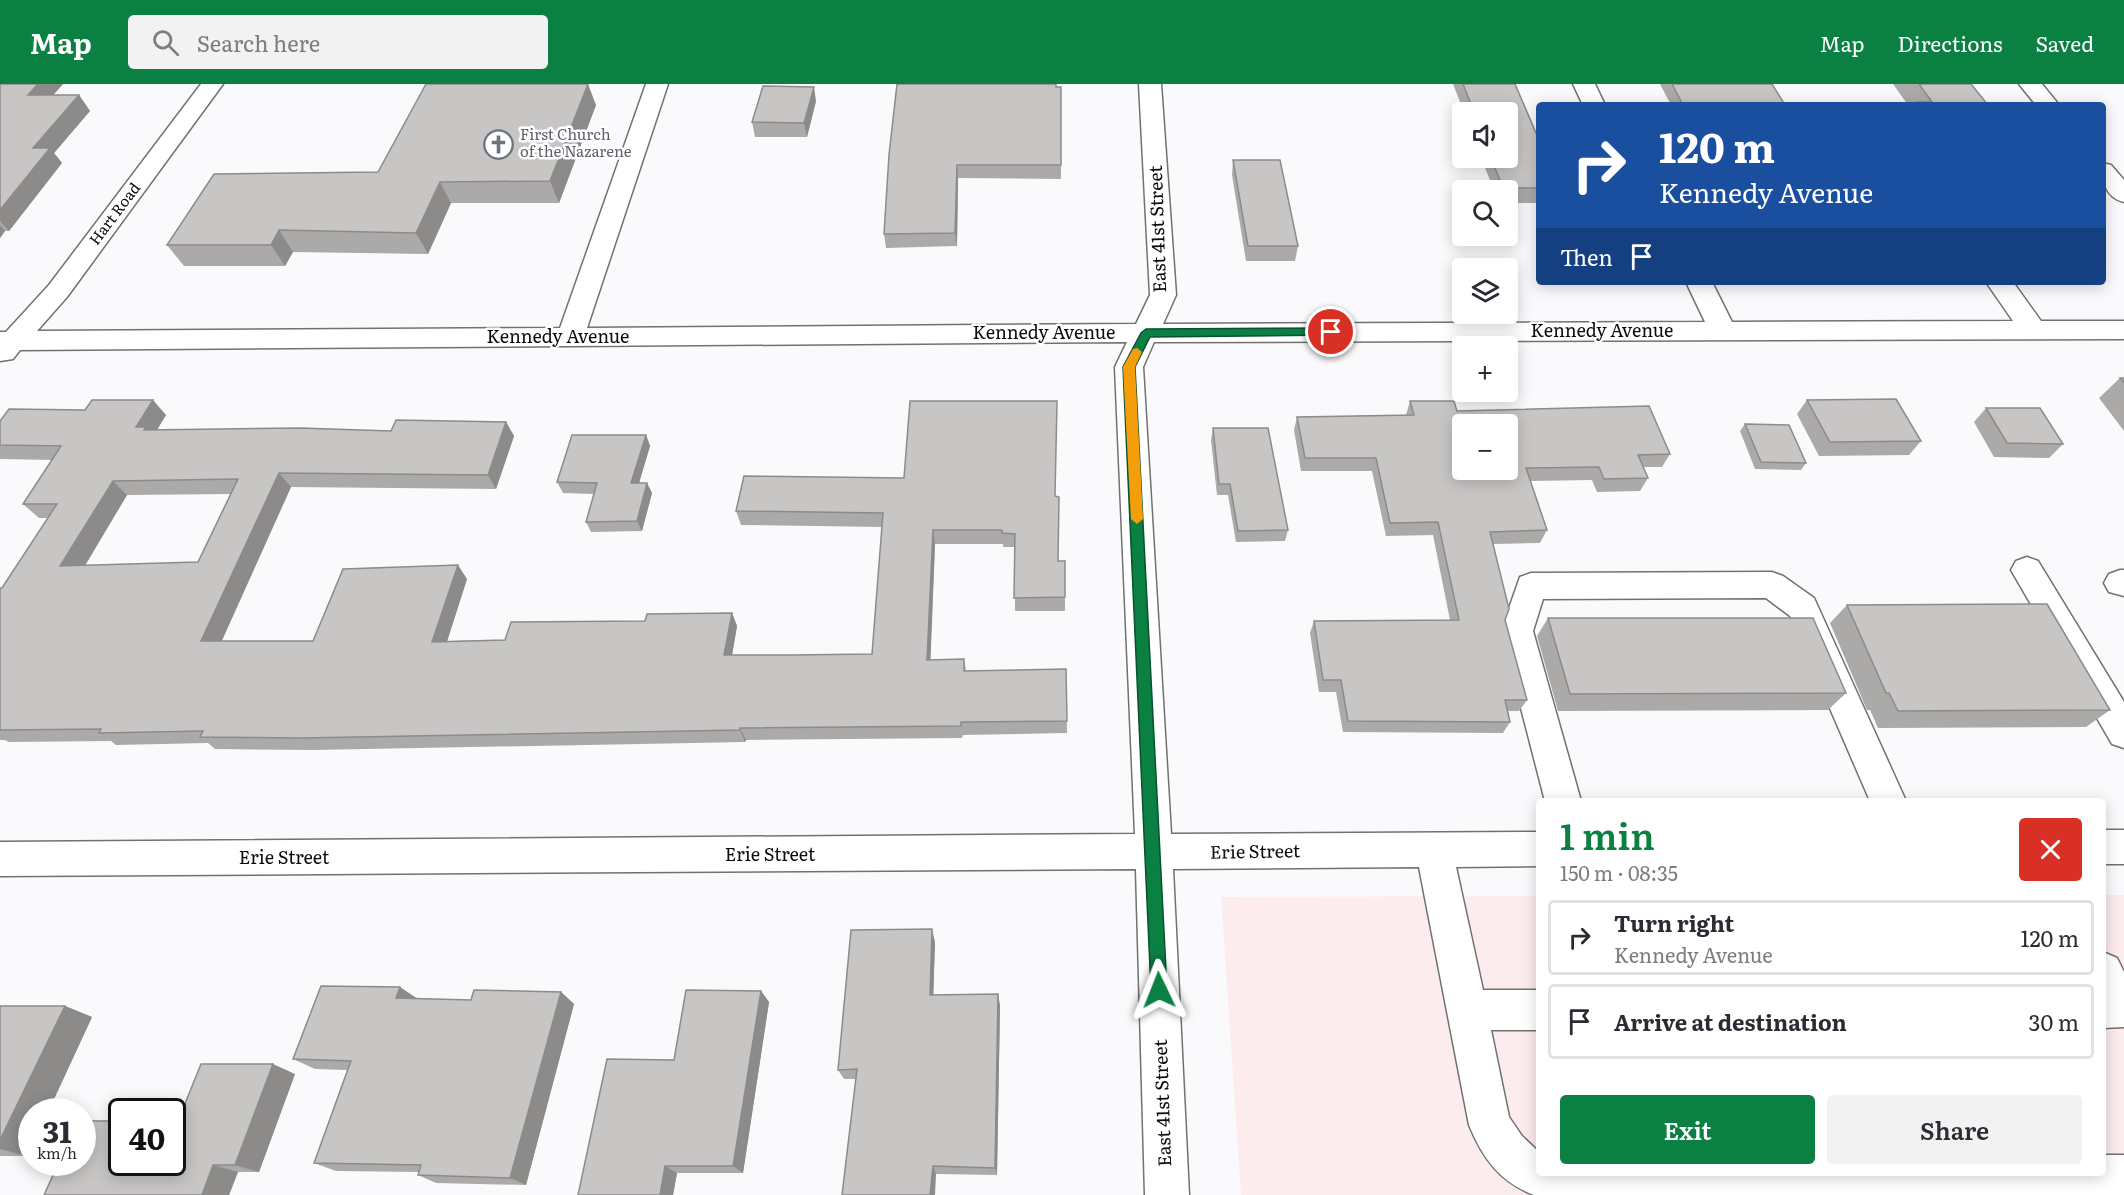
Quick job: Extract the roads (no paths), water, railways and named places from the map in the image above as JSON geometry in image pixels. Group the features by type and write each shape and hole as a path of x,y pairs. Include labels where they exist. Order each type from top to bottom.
{"street":[{"name":"Hart Road","path":"4,346 58,291 212,84"},
{"path":"570,337 657,84"},
{"name":"East 41st Street","path":"1150,84 1163,295 1129,367 1154,853 1167,1195"},
{"path":"1584,84 1593,102"},
{"path":"2030,84 2045,102"},
{"path":"2106,174 2124,195"},
{"path":"1700,285 1723,331"},
{"path":"2001,285 2033,330"},
{"name":"Kennedy Avenue","path":"4,346 570,337 2124,330"},
{"path":"2027,570 2124,733"},
{"path":"1562,798 1517,631 1531,586 1772,585 1803,607 1887,798"},
{"path":"2106,847 2124,847"},
{"path":"1434,849 1490,1125 1507,1151 1528,1171 1536,1174"},
{"name":"Erie Street","path":"0,859 1536,849"},
{"path":"2106,981 2116,1010"},
{"path":"1467,1010 1536,1010"},
{"path":"1542,1176 1551,1179 2124,1177"}],"place":[{"name":"First Church of the Nazarene","path":"499,144"}]}
